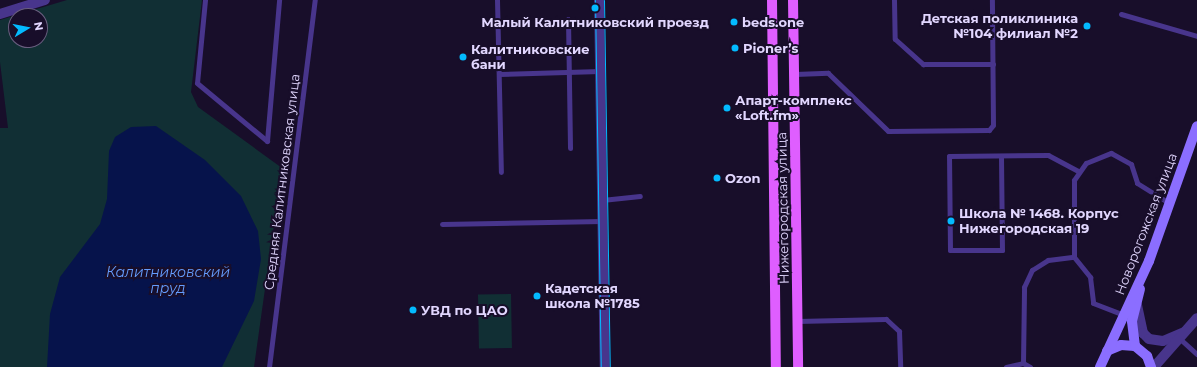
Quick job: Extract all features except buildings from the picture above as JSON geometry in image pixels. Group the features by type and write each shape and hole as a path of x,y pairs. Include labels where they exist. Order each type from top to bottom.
{"main road":[{"name":"Нижегородская улица","path":"772,0 776,367"},
{"name":"Нижегородская улица","path":"793,0 798,367"}],"street":[{"path":"0,14 45,0"},
{"path":"599,0 605,367"},
{"name":"Новорогожская улица","path":"1100,367 1140,279 1170,204 1197,126"},
{"path":"1140,279 1137,305 1132,321 1138,348 1151,367"},
{"path":"1137,305 1142,327 1149,339 1163,341 1182,335"},
{"path":"1154,367 1164,352 1197,318"},
{"path":"1108,351 1121,345 1138,348 1151,354 1164,352"}],"lane":[{"path":"205,0 197,83 267,141 278,0"},
{"name":"Средняя Калитниковская улица","path":"269,367 315,0"},
{"path":"497,0 501,172"},
{"path":"894,0 895,39 923,64 993,64"},
{"path":"795,74 828,73 888,131 989,130 993,125 992,0"},
{"path":"1121,14 1197,36"},
{"path":"568,19 570,148"},
{"path":"499,74 600,71"},
{"path":"1124,315 1093,303 1090,278 1074,258 1074,180 1078,171 1086,163 1111,153 1131,164 1137,183 1170,204"},
{"path":"1001,156 1002,250 950,250 949,156 1048,155 1078,171"},
{"path":"602,200 640,196"},
{"path":"442,224 602,221"},
{"path":"1024,363 1024,288 1032,270 1048,260 1074,258"},
{"path":"797,321 886,319 899,331 900,367"},
{"path":"1182,335 1197,354"},
{"path":"1006,367 1024,363 1030,367"}],"green space":[{"path":"67,0 202,0 191,92 198,107 282,168 254,367 0,367 0,128 8,128 0,62 0,20 8,18 8,48 48,48 48,8 40,8"},
{"path":"511,294 512,348 479,349 478,295"}],"water":[{"name":"Калитниковский пруд","path":"156,126 205,160 241,196 258,231 261,259 254,301 222,367 47,367 50,314 60,277 100,224 107,199 109,151 115,137 131,127"}],"tram line":[{"path":"595,0 601,367"},
{"path":"604,0 610,367"}],"place":[{"name":"Малый Калитниковский проезд","path":"595,8"},
{"name":"beds.one","path":"734,22"},
{"name":"Детская поликлиника №104 филиал №2","path":"1087,26"},
{"name":"Pioner’s","path":"735,48"},
{"name":"Калитниковские бани","path":"463,57"},
{"name":"Апарт-комплекс «Loft.fm»","path":"727,108"},
{"name":"Ozon","path":"717,178"},
{"name":"Школа № 1468. Корпус Нижегородская 19","path":"951,221"},
{"name":"Кадетская школа №1785","path":"537,296"},
{"name":"УВД по ЦАО","path":"413,310"}]}
